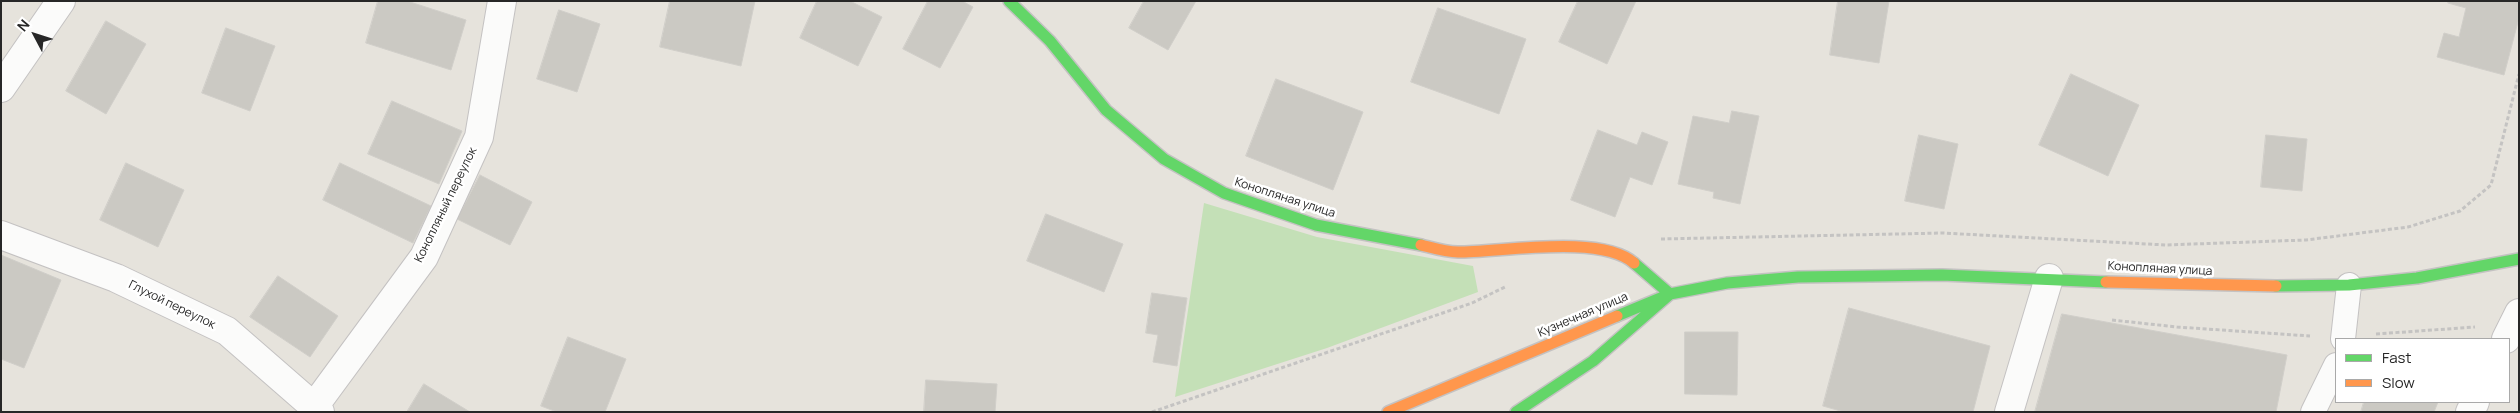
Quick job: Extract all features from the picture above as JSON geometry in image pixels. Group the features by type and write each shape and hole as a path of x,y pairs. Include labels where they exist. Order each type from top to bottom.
{"main road":[{"name":"Конопляная улица","path":"1009,1 1050,42 1106,110 1164,159 1224,193 1316,225 1456,252 1591,246 1629,258 1670,294"},
{"name":"Конопляная улица","path":"1798,277 1942,275 2237,286 2349,285 2417,278 2519,259"},
{"name":"Кузнечная улица","path":"1388,412 1670,294 1727,283 1798,277"},
{"path":"1516,412 1593,361 1670,294"}],"street":[{"path":"1,88 61,1"},
{"name":"Конопляный переулок","path":"317,410 424,257 479,137 502,1"},
{"name":"Глухой переулок","path":"1,235 116,278 227,332 317,410"},
{"path":"2009,412 2049,278"},
{"path":"2506,338 2519,313"}],"lane":[{"path":"2344,338 2349,285"},
{"path":"2313,412 2335,367"}],"green space":[{"path":"1204,203 1317,237 1473,266 1478,292 1327,348 1175,397"}],"building":[{"path":"378,1 407,1 466,20 451,70 366,43"},
{"path":"670,1 755,1 741,66 660,47"},
{"path":"817,1 850,1 882,17 858,66 800,38"},
{"path":"928,1 962,1 973,7 940,68 903,49"},
{"path":"1144,1 1196,1 1168,50 1129,28"},
{"path":"1578,1 1636,1 1607,64 1559,42"},
{"path":"1838,1 1889,1 1879,63 1830,55"},
{"path":"2449,1 2519,1 2519,18 2504,75 2437,57 2444,33 2459,37 2466,8 2448,3"},
{"path":"1438,8 1526,39 1499,114 1411,82"},
{"path":"559,10 600,24 577,92 537,79"},
{"path":"106,21 146,44 106,114 66,91"},
{"path":"226,28 275,46 250,111 202,93"},
{"path":"2071,74 2139,105 2108,176 2039,145"},
{"path":"1276,79 1363,112 1333,190 1246,156"},
{"path":"392,101 462,131 439,184 368,154"},
{"path":"1732,111 1759,116 1740,204 1713,198 1714,192 1678,184 1693,116 1729,123"},
{"path":"1598,130 1637,145 1642,132 1668,142 1652,185 1630,177 1615,217 1571,200"},
{"path":"1919,135 1958,144 1944,209 1905,201"},
{"path":"2266,135 2307,139 2302,191 2261,187"},
{"path":"126,163 184,190 158,247 100,220"},
{"path":"340,163 431,206 413,243 323,200"},
{"path":"480,175 532,202 510,245 457,219"},
{"path":"1046,214 1123,244 1104,292 1027,261"},
{"path":"1,255 61,280 24,368 1,359"},
{"path":"278,276 338,316 310,357 250,317"},
{"path":"1152,293 1187,298 1177,366 1153,362 1158,335 1146,333"},
{"path":"1849,308 1990,346 1973,412 1844,412 1823,406"},
{"path":"2062,314 2287,355 2276,412 2035,412"},
{"path":"1685,332 1738,332 1737,395 1685,394"},
{"path":"568,337 626,359 605,412 557,412 541,406"},
{"path":"926,380 997,384 995,412 924,412"},
{"path":"424,384 470,412 407,412"},
{"path":"2364,403 2438,403 2434,412 2361,412"}],"traffic: fast":[{"path":"1009,1 1050,41 1106,110 1164,159 1224,193 1316,225 1421,245"},
{"path":"2276,286 2349,285 2417,278 2519,259"},
{"path":"1516,412 1593,361 1670,294 1634,263"},
{"path":"1617,316 1670,294 1727,283 1798,277 1942,275 2106,282"}],"traffic: slow":[{"path":"1421,245 1444,251 1458,252 1550,247 1599,249 1619,254 1634,263"},
{"path":"2106,282 2276,286"},
{"path":"1388,412 1617,316"}]}
